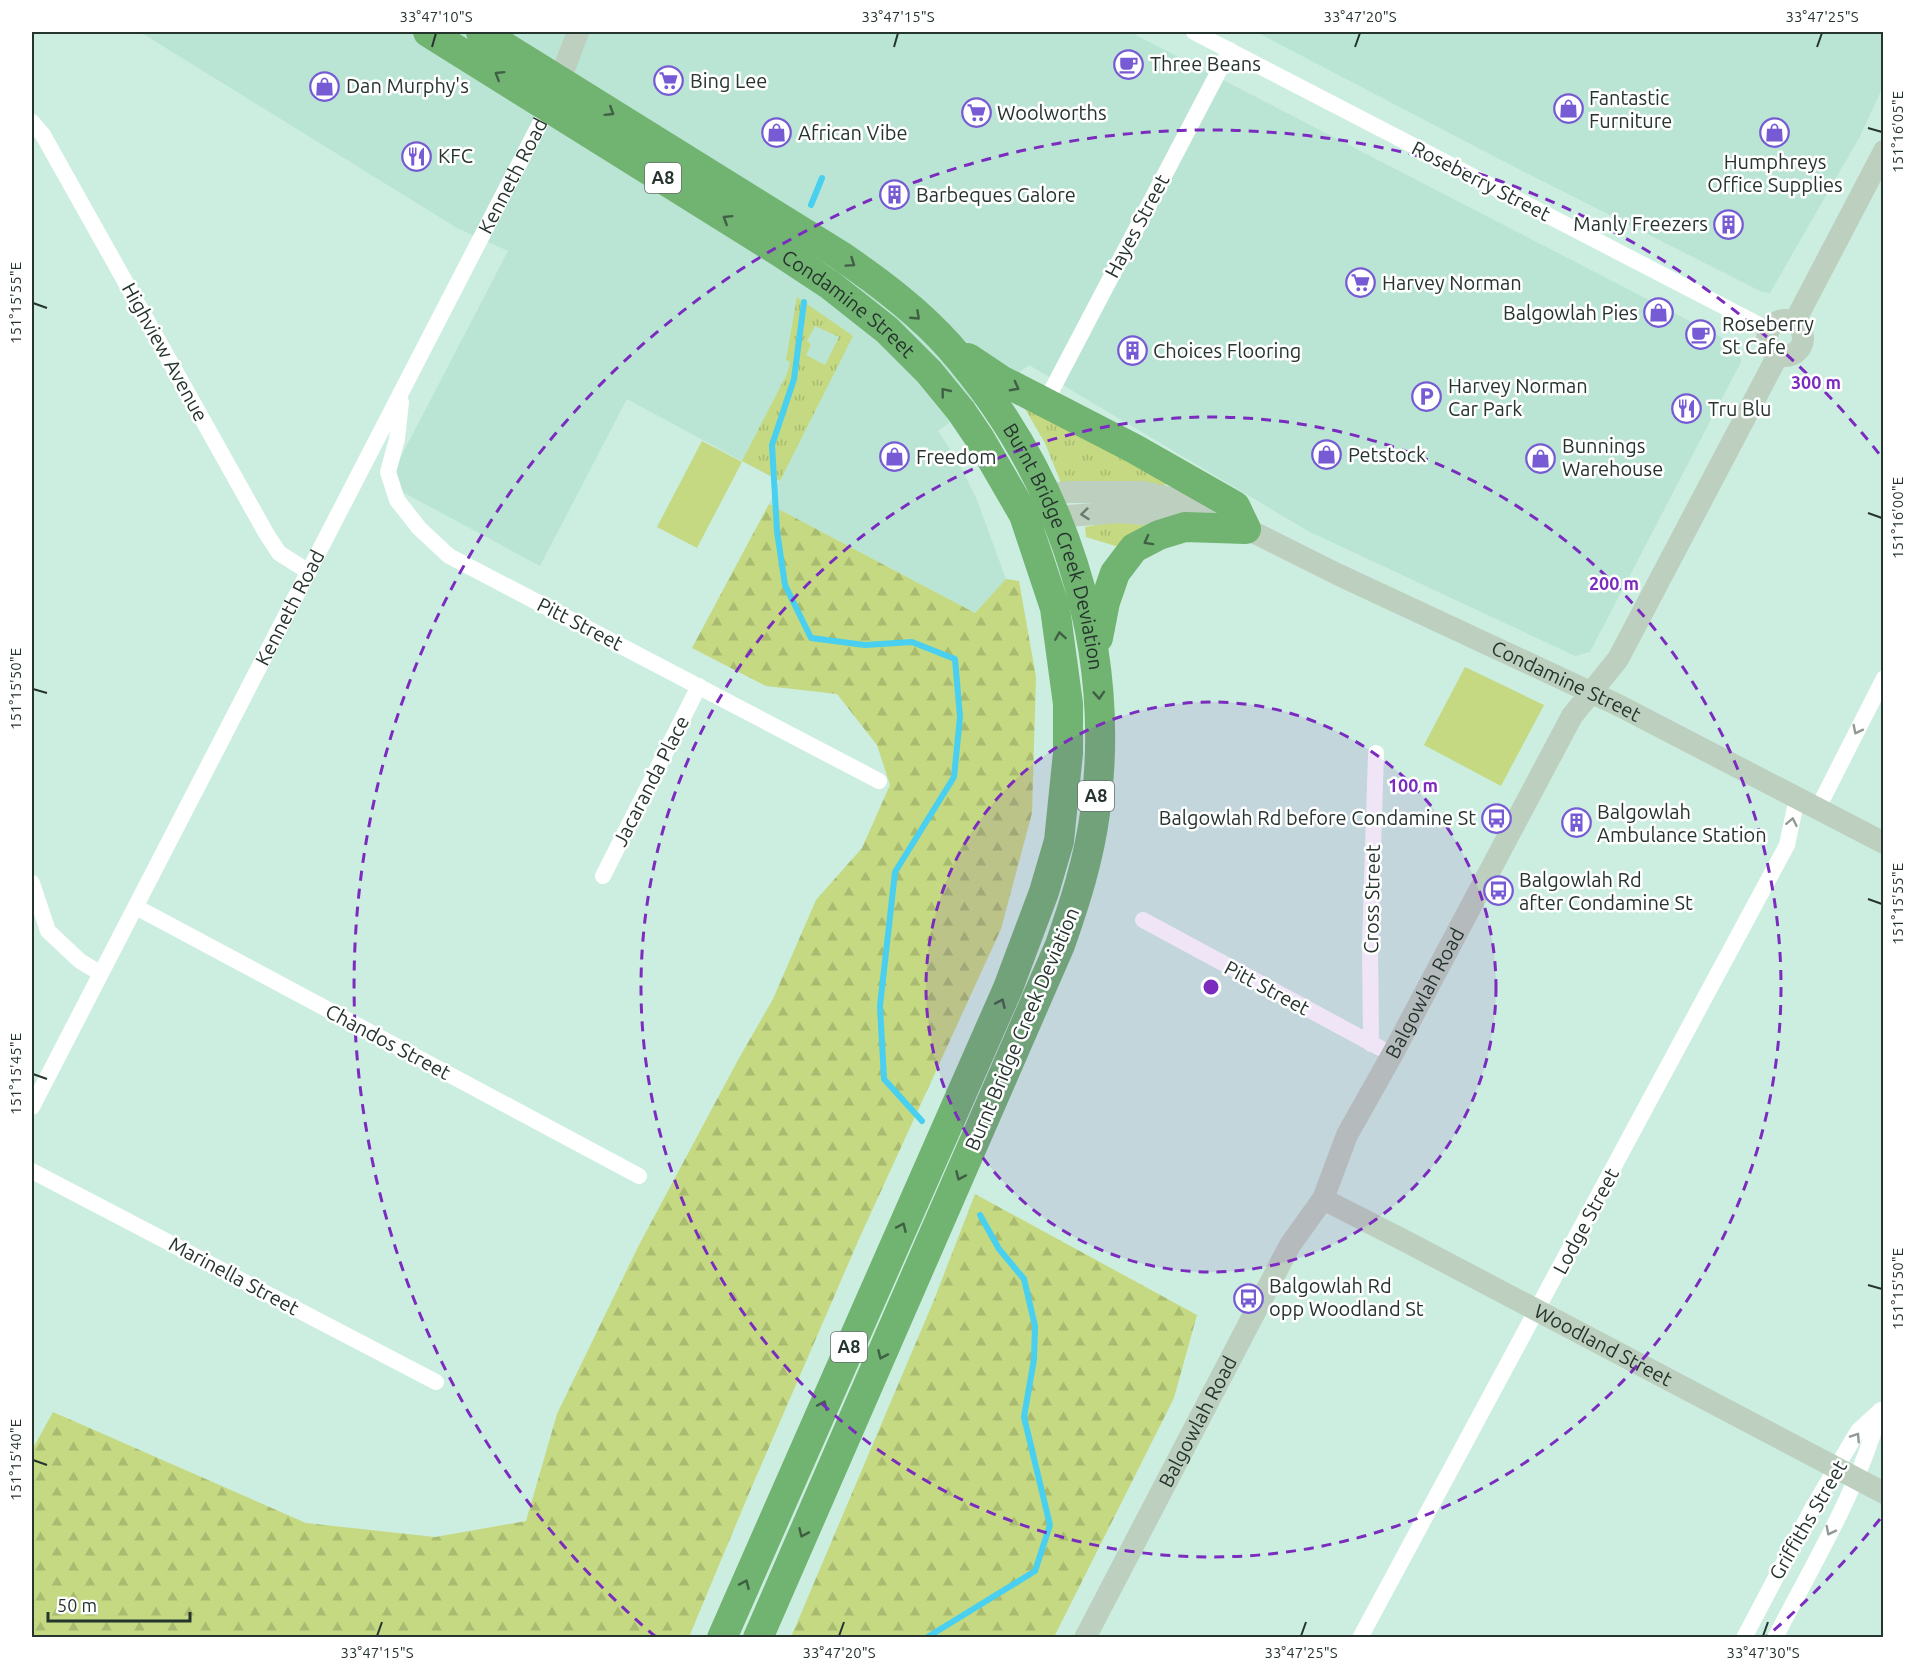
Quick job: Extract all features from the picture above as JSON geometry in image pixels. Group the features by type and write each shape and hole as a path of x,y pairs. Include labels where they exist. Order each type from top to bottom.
{"highway":[{"name":"Condamine Street","path":"428,32 555,94 782,219 884,286 948,345"},
{"name":"Condamine Street","path":"481,32 555,94 865,311 929,372 961,411 1024,515 1050,506"},
{"path":"948,345 1001,380 1143,454 1235,506 1246,529 1185,528 1159,535 1134,548 1115,573 1095,654"},
{"name":"Burnt Bridge Creek Deviation","path":"758,1638 1060,945 1081,885 1095,814 1100,721 1095,654 1086,607 1069,549 1026,456 1002,416 948,345"},
{"name":"Burnt Bridge Creek Deviation","path":"722,1638 1008,988 1044,892 1059,841 1068,753 1068,705 1064,658 1055,608 1024,515"}],"street":[{"name":"Kenneth Road","path":"32,1107 555,94 578,32"},
{"name":"Roseberry Street","path":"1194,32 1769,330"},
{"name":"Hayes Street","path":"1045,403 1230,50"},
{"name":"Highview Avenue","path":"32,122 43,135 266,533 279,553 309,572"},
{"path":"1794,323 1878,177 1884,151"},
{"path":"1778,322 1794,323 1802,332 1803,338 1799,349 1790,355 1778,355 1768,342 1769,330 1778,322"},
{"name":"Balgowlah Road","path":"1086,1638 1290,1245 1323,1200 1347,1135 1572,716 1618,659 1778,355"},
{"name":"Pitt Street","path":"403,389 397,439 388,472 397,500 419,528 449,556 879,781"},
{"name":"Condamine Street","path":"1050,506 1194,517 1246,529 1592,693 1884,843"},
{"path":"1818,808 1884,678"},
{"name":"Jacaranda Place","path":"603,876 699,686"},
{"name":"Cross Street","path":"1371,1044 1370,943 1376,753"},
{"name":"Lodge Street","path":"1360,1638 1787,846 1797,798"},
{"path":"32,882 48,931 80,961 100,973"},
{"name":"Chandos Street","path":"136,907 639,1176"},
{"name":"Pitt Street","path":"1143,920 1392,1055"},
{"name":"Marinella Street","path":"32,1171 436,1382"},
{"name":"Woodland Street","path":"1323,1200 1884,1494"},
{"name":"Griffiths Street","path":"1744,1638 1813,1507 1847,1474 1872,1440 1882,1407"},
{"name":"Griffiths Street","path":"1775,1638 1847,1474"}],"shaded area":[{"path":"140,32 1130,32 1740,347 1741,362 1590,652 1575,656 1308,531 1029,365 938,431 959,463 977,500 1006,579 975,613 769,504 779,481 627,399 540,566 397,489 395,468 508,251 457,228"},
{"path":"1256,32 1883,32 1883,87 1859,138 1770,293 1762,292 1501,160"}],"green space":[{"path":"797,297 853,336 780,481 742,461 787,374 790,362 786,360","holes":["815,326 839,337 825,365 806,355 811,344 807,341"]},
{"path":"1026,407 1169,480 1164,487 1061,483 1045,443 1025,409"},
{"path":"702,441 742,462 697,548 657,527"},
{"path":"769,504 975,613 1006,579 1019,581 1036,677 1032,813 1001,929 859,1239 689,1637 32,1637 32,1450 53,1412 306,1523 435,1537 526,1521 557,1414 639,1245 773,999 816,900 862,848 890,785 877,745 837,694 766,686 692,648"},
{"path":"1112,522 1145,525 1122,548 1086,537 1085,527"},
{"path":"1465,667 1544,705 1501,786 1424,745"},
{"path":"975,1194 1197,1315 1174,1398 1054,1637 791,1637 934,1300"}],"waterway":[{"path":"811,205 822,178"},
{"path":"804,302 794,379 772,445 777,531 785,585 811,638 865,645 912,642 955,659 960,717 954,777 895,872 880,1006 884,1079 922,1121"},
{"path":"926,1638 1035,1571 1050,1525 1024,1417 1034,1359 1035,1326 1024,1279 999,1249 980,1215"}],"place":[{"name":"Three Beans","path":"1129,64"},
{"name":"Bing Lee","path":"669,81"},
{"name":"Dan Murphy's","path":"325,86"},
{"name":"Fantastic Furniture","path":"1568,109"},
{"name":"Woolworths","path":"976,113"},
{"name":"Humphreys Office Supplies","path":"1775,132"},
{"name":"African Vibe","path":"777,133"},
{"name":"KFC","path":"417,156"},
{"name":"Barbeques Galore","path":"895,195"},
{"name":"Manly Freezers","path":"1729,224"},
{"name":"Harvey Norman","path":"1361,283"},
{"name":"Balgowlah Pies","path":"1659,313"},
{"name":"Roseberry St Cafe","path":"1701,335"},
{"name":"Choices Flooring","path":"1132,351"},
{"name":"Harvey Norman Car Park","path":"1427,397"},
{"name":"Tru Blu","path":"1687,409"},
{"name":"Petstock","path":"1327,455"},
{"name":"Freedom","path":"895,457"},
{"name":"Bunnings Warehouse","path":"1541,458"},
{"name":"Balgowlah Rd before Condamine St","path":"1497,818"},
{"name":"Balgowlah Ambulance Station","path":"1576,823"},
{"name":"Balgowlah Rd after Condamine St","path":"1498,891"},
{"name":"Balgowlah Rd opp Woodland St","path":"1248,1298"}]}
